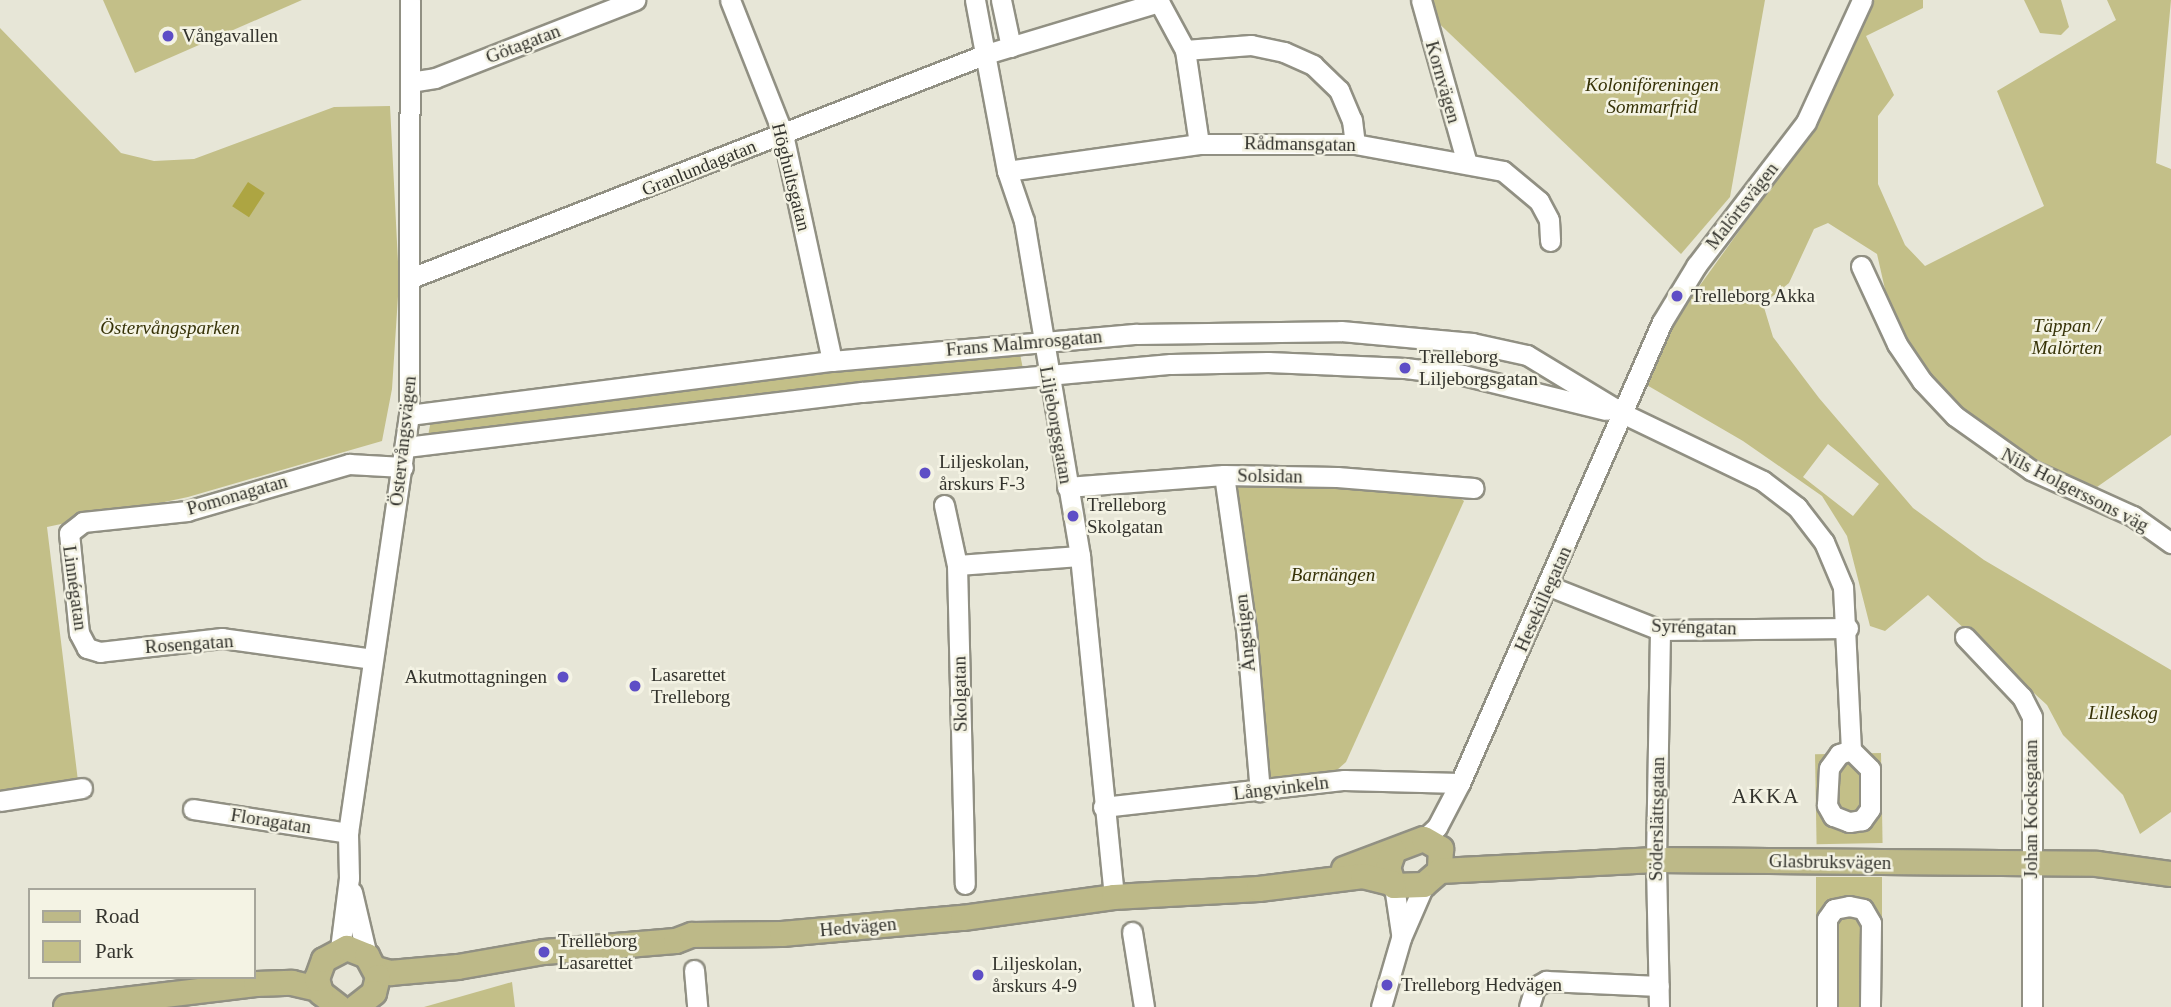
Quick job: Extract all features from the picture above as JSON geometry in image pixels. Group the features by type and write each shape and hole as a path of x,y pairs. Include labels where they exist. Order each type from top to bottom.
{"main road":[{"name":"Hedvägen","path":"1259,889 1371,862 1394,851 1434,859"},
{"path":"1393,884 1388,868 1394,851"},
{"name":"Glasbruksvägen","path":"2097,864 2153,856 2171,859"},
{"name":"Glasbruksvägen","path":"1434,859 2097,864 2171,874"},
{"name":"Hedvägen","path":"368,981 596,946 676,941 692,936 810,932 1114,897 1259,889 1363,876 1393,884 1434,859"},
{"path":"332,955 368,981"},
{"path":"256,984 332,955"},
{"path":"66,1007 144,1004 256,984 292,983 324,999 332,955"}],"street":[{"name":"Östervångsvägen","path":"368,981 349,877 348,833 405,457 409,415 410,0"},
{"name":"Götagatan","path":"410,82 435,78 635,0"},
{"name":"Höghultsgatan","path":"730,0 783,134 832,360"},
{"name":"Liljeborgsgatan","path":"975,0 1007,171 1024,220 1047,373 1080,556 1102,807 1114,897"},
{"path":"1001,0 1011,47"},
{"name":"Kornvägen","path":"1421,0 1467,164"},
{"name":"Malörtsvägen","path":"1624,414 1677,296 1806,122 1862,0"},
{"name":"Granlundagatan","path":"411,278 986,54 1158,1"},
{"path":"1158,1 1185,50 1199,144"},
{"path":"1185,50 1251,45 1284,52 1313,65 1339,90 1352,120 1355,144"},
{"name":"Rådmansgatan","path":"1007,171 1199,144 1355,144 1503,172 1521,182 1539,201 1549,220 1550,241"},
{"name":"Nils Holgerssons väg","path":"1861,266 1898,344 1922,381 1955,416 2031,470 2133,516 2171,543"},
{"name":"Frans Malmrosgatan","path":"409,415 832,360 1042,339 1252,329 1341,331 1472,344 1527,355 1624,414 1763,481 1797,506 1824,542 1838,576 1848,628 1851,750"},
{"name":"Frans Malmrosgatan","path":"405,457 1047,373 1171,364 1366,365 1463,375 1624,414"},
{"name":"Hesekillegatan","path":"1381,1007 1401,938 1434,859 1460,783 1624,414"},
{"name":"Pomonagatan","path":"71,528 83,522 187,511 349,464 405,457"},
{"name":"Solsidan","path":"1067,487 1224,475 1337,477 1474,488"},
{"name":"Ängstigen","path":"1224,475 1245,629 1260,791"},
{"name":"Skolgatan","path":"944,505 957,565 964,884"},
{"name":"Linnégatan","path":"71,528 68,539 79,633 88,648"},
{"path":"957,565 1080,556"},
{"name":"Syréngatan","path":"1549,586 1660,630 1848,628"},
{"name":"Söderslättsgatan","path":"1659,1007 1656,860 1660,630"},
{"name":"Johan Kocksgatan","path":"1965,637 2022,697 2032,717 2032,1007"},
{"name":"Rosengatan","path":"88,648 100,652 222,638 373,659"},
{"name":"Långvinkeln","path":"1102,807 1344,780 1460,783"},
{"path":"0,801 82,788"},
{"name":"Floragatan","path":"193,809 348,833"},
{"name":"Östervångsvägen","path":"332,955 349,877"},
{"name":"Hesekillegatan","path":"1393,884 1401,938"},
{"path":"1826,1007 1827,919 1834,909 1849,906 1863,909 1871,923 1870,1007"},
{"path":"1132,932 1144,1007"},
{"path":"694,970 697,1007"},
{"path":"1529,1007 1535,987 1546,981 1659,986"}],"green space":[{"name":"Vångavallen","path":"103,0 302,0 135,73"},
{"name":"Koloniföreningen Sommarfrid","path":"1426,0 1765,0 1730,197 1681,254 1428,13"},
{"path":"1872,0 1923,0 1923,8 1866,36 1894,95 1878,116 1878,184 1905,245 1925,266 2044,206 1997,91 2116,20 2107,0 2171,0 2156,163 2171,169 2171,435 2097,487 2035,461 1972,417 1927,374 1892,320 1877,254 1828,223 1814,229 1789,283 1763,304 1773,337 1819,398 1913,508 1984,560 2171,670 2171,812 2140,834 2123,795 2063,735 2047,705 1928,595 1885,631 1870,626 1847,536 1822,496 1743,441 1645,384 1680,313 1817,123","holes":["1828,444 1879,484 1853,516 1803,477"]},
{"path":"2024,0 2061,0 2069,27 2061,35 2040,33"},
{"name":"Östervångsparken","path":"0,28 121,153 154,161 194,159 334,107 390,106 399,281 392,389 382,441 188,497 47,527 78,781 0,793"},
{"path":"1019,349 1023,369 428,436 431,420"},
{"name":"Barnängen","path":"1237,481 1453,493 1464,501 1346,762 1328,778 1266,779 1233,491"},
{"path":"1881,753 1883,843 1817,844 1815,754"},
{"path":"1816,877 1882,877 1882,1007 1816,1007"},
{"path":"512,982 515,1007 424,1007"}],"shaded area":[{"path":"248,182 265,193 249,217 232,206"}],"place":[{"name":"Vångavallen","path":"168,36"},
{"name":"Trelleborg Akka","path":"1677,296"},
{"name":"Trelleborg Liljeborgsgatan","path":"1405,368"},
{"name":"Liljeskolan, årskurs F-3","path":"925,473"},
{"name":"Trelleborg Skolgatan","path":"1073,516"},
{"name":"Akutmottagningen","path":"563,677"},
{"name":"Lasarettet Trelleborg","path":"635,686"},
{"name":"Trelleborg Lasarettet","path":"544,952"},
{"name":"Liljeskolan, årskurs 4-9","path":"978,975"},
{"name":"Trelleborg Hedvägen","path":"1387,985"}],"district":[{"name":"AKKA","path":"1766,796"}],"park label":[{"name":"Täppan / Malörten","path":"2067,337"},
{"name":"Lilleskog","path":"2123,713"}]}
